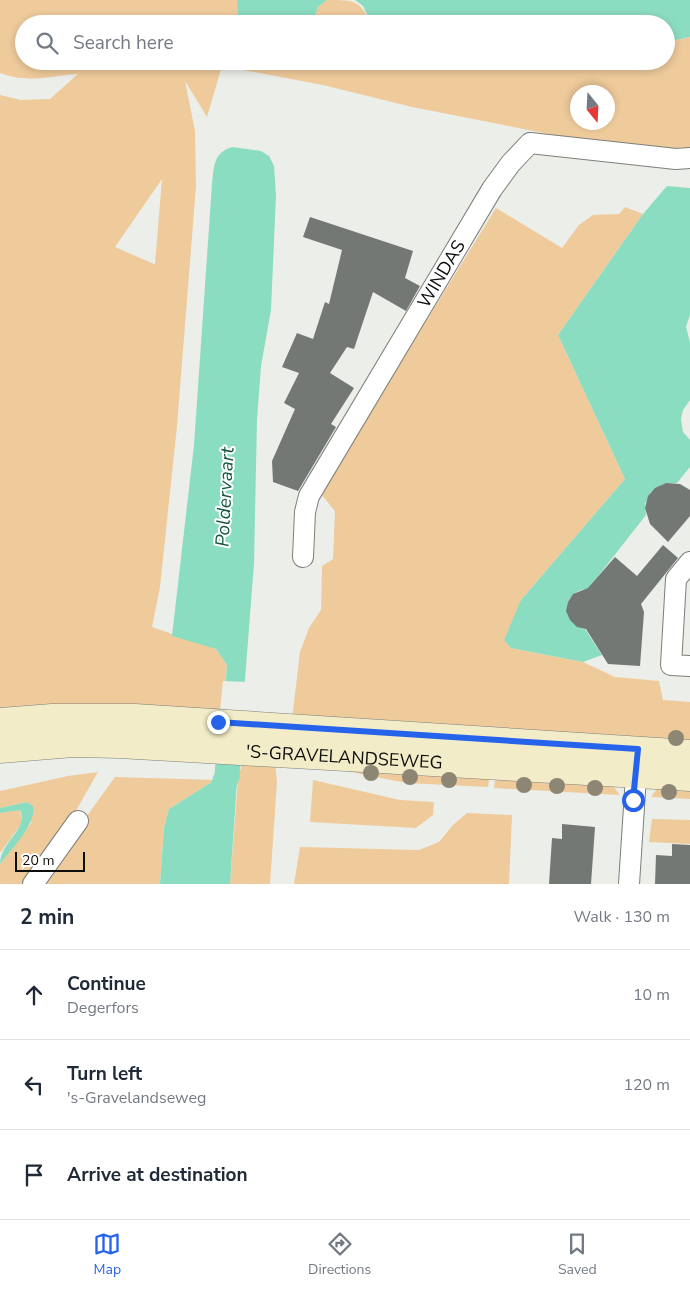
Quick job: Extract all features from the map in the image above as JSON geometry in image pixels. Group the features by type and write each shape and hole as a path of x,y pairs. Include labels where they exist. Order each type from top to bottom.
{"main road":[{"name":"'S-GRAVELANDSEWEG","path":"0,722 102,717 217,736 637,761 690,754"},
{"name":"'S-GRAVELANDSEWEG","path":"0,749 73,743 217,736"},
{"name":"'S-GRAVELANDSEWEG","path":"637,761 690,777"}],"street":[{"name":"WINDAS","path":"303,557 305,512 309,496 492,189 511,163 530,143 676,159 690,158"},
{"path":"690,562 676,580 672,665 690,666"},
{"path":"628,884 637,761"},
{"path":"33,884 78,821"}],"shaded area":[{"path":"0,0 237,0 238,15 15,15 15,70 221,70 207,117 185,81 195,131 196,186 177,426 160,587 152,627 216,649 227,665 223,726 0,726 0,95 21,100 50,99 78,74 31,79 0,73","holes":["162,179 155,264 115,247"]},
{"path":"327,0 344,0 355,3 366,15 315,15 318,7"},
{"path":"690,37 690,150 618,145 559,136 412,107 323,85 243,70 675,70 675,40"},
{"path":"625,207 643,214 558,335 625,479 521,600 511,648 583,662 615,677 659,681 663,700 690,702 690,745 291,728 300,652 309,628 321,610 322,566 333,559 335,511 320,493 496,208 562,248 579,225 593,215 619,214"},
{"path":"242,727 272,728 277,782 270,884 230,884"},
{"path":"312,764 611,783 620,795 494,788 495,780 489,780 488,787 406,783"},
{"path":"98,772 69,823 25,884 0,884 0,864 31,823 27,802 0,808 0,791 68,776"},
{"path":"115,777 215,780 169,809 164,828 160,884 38,884"},
{"path":"313,780 400,800 434,802 433,815 416,828 310,822"},
{"path":"659,786 690,786 690,799 651,797"},
{"path":"20,810 22,823 0,853 0,813"},
{"path":"467,813 512,815 509,884 294,884 300,847 419,850 439,842 453,825"},
{"path":"652,819 690,820 690,844 649,842"}],"water":[{"path":"237,0 327,0 318,7 315,15 238,15"},
{"path":"355,0 690,0 690,37 675,40 675,15 368,15 363,6"},
{"path":"232,147 261,151 269,156 274,166 276,195 271,310 261,366 257,419 254,564 238,769 223,726 227,665 216,649 172,636 194,445 213,172 216,161 221,153"},
{"path":"667,186 690,188 690,315 686,327 690,342 690,400 683,410 681,419 683,432 690,440 690,467 677,483 663,484 651,492 645,504 646,515 588,589 579,591 569,601 567,608 572,621 577,626 585,629 602,655 583,662 511,648 504,640 521,600 625,479 558,335 643,214"},
{"path":"215,780 237,781 230,884 160,884 164,828 169,809"},
{"path":"27,802 33,806 31,820 22,836 0,864 4,849 18,830 22,817 20,810 0,813 0,808"}],"pier":[{"path":"223,681 248,682 241,769 239,771 216,770 214,768"}],"building":[{"path":"310,217 413,251 405,278 420,286 406,311 373,292 354,349 347,347 330,373 354,388 331,424 336,427 298,491 273,482 272,461 295,409 284,403 299,373 282,367 297,333 313,339 325,302 329,304 342,250 303,237"},
{"path":"666,483 680,484 690,490 690,516 668,542 650,524 645,508 648,496 655,488"},
{"path":"663,545 678,558 641,604 644,612 640,666 608,664 586,629 577,627 570,620 566,611 568,602 573,594 588,588 615,557 637,576"},
{"path":"562,824 595,827 591,884 549,884 552,838 562,839"},
{"path":"672,844 690,845 690,884 655,884 656,855 672,856"}],"waterway":[{"name":"Poldervaart","path":"213,813 227,776 230,736"}],"route":[{"path":"218,722 303,729 638,749 633,800"}]}
